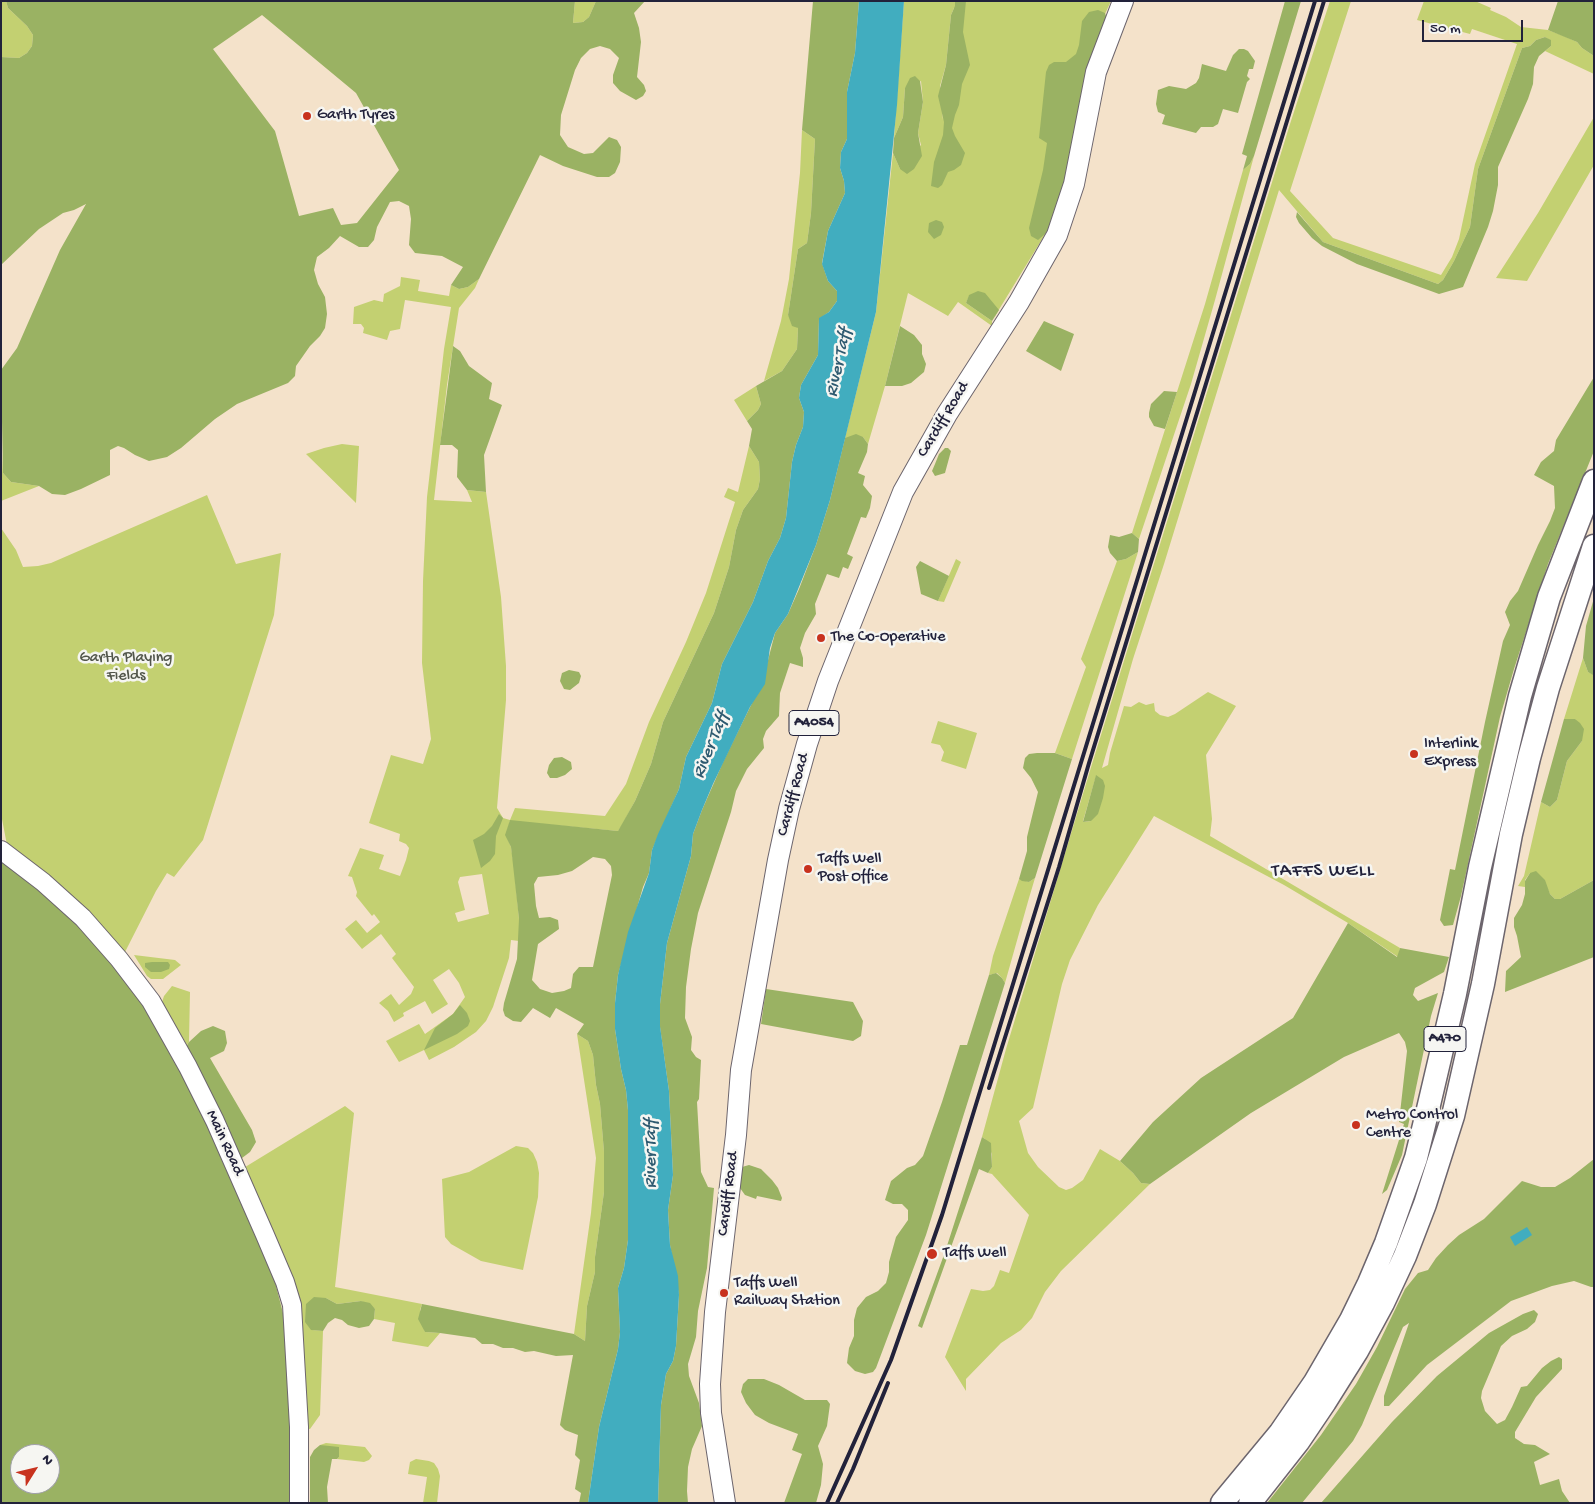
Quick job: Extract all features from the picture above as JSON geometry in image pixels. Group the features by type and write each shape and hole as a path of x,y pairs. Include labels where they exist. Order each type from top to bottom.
{"highway":[{"name":"A470","path":"1222,1503 1280,1433 1315,1382 1351,1320 1386,1243 1416,1158 1456,994 1480,867 1520,696 1549,597 1594,480"},
{"name":"A470","path":"1250,1503 1298,1442 1326,1402 1357,1351 1384,1303 1402,1264 1425,1204 1455,1106 1483,984 1511,834 1529,758 1548,688 1594,546"}],"main road":[{"name":"Cardiff Road","path":"725,1503 711,1413 710,1384 714,1322 736,1135 741,1070 778,860 789,809 807,744 828,681 903,492 946,414 1019,302 1056,235 1074,184 1096,72 1123,1"}],"street":[{"name":"Main Road","path":"1,850 43,882 83,918 119,958 150,1001 188,1067 215,1121 285,1282 292,1305 298,1427 299,1503"}],"green space":[{"path":"1,1 6,1 8,8 27,26 33,35 32,46 27,53 19,58 1,57"},
{"path":"6,1 575,1 573,23 583,22 589,17 596,1 645,1 634,13 641,42 637,77 644,85 646,91 643,96 636,100 620,91 613,83 613,75 619,58 610,49 600,46 590,49 581,58 575,70 561,115 560,135 568,147 584,154 593,153 609,137 617,140 621,147 620,162 615,173 609,177 597,177 563,166 540,155 479,279 468,287 459,289 451,285 463,267 442,256 415,253 409,245 411,219 409,206 399,201 390,202 377,227 374,240 368,247 359,247 340,236 317,257 314,270 318,284 325,297 327,314 325,328 296,366 295,376 288,383 237,404 167,457 149,461 118,446 110,450 110,475 65,495 52,494 39,486 11,482 3,473 1,370 17,348 60,250 86,204 63,213 39,229 1,265 1,57 19,58 27,53 32,46 33,35 27,26 8,8","holes":["262,15 356,93 399,170 357,223 341,225 333,208 299,216 275,131 213,49"]},
{"path":"575,1 596,1 589,17 583,22 573,23"},
{"path":"813,1 859,1 855,53 847,92 847,139 841,152 840,168 845,193 828,231 822,263 828,281 837,291 837,301 829,312 819,319 818,355 801,385 799,398 804,412 803,427 792,462 786,518 780,538 768,561 753,602 722,664 712,703 686,757 679,789 652,850 649,873 643,887 618,975 615,1029 628,1110 628,1240 624,1268 618,1288 620,1332 618,1349 599,1427 588,1503 579,1503 581,1493 575,1489 580,1460 575,1455 578,1435 565,1430 560,1425 573,1355 556,1356 534,1351 525,1352 493,1344 482,1344 475,1338 425,1332 418,1319 422,1304 574,1334 585,1341 587,1306 595,1272 595,1257 604,1192 604,1152 593,1055 588,1041 577,1034 584,1024 556,1008 550,1018 533,1008 521,1022 513,1021 505,1016 503,1010 504,1003 517,959 519,919 511,847 505,835 510,820 618,831 635,801 651,764 663,722 714,613 729,567 736,530 743,510 758,489 760,479 759,462 749,446 752,429 747,421 761,404 756,386 782,371 797,349 798,328 792,326 788,315 798,249 807,243 811,213 815,139 802,130","holes":["593,857 605,859 611,866 612,875 593,967 579,967 573,974 571,988 564,991 552,993 540,989 532,980 538,944 559,929 558,920 550,917 539,918 534,884 538,877 558,875 572,871"]},
{"path":"904,1 1111,1 1092,42 1055,218 995,316 969,296 966,303 992,321 992,326 958,302 948,316 908,293 885,386 868,444 863,437 845,438 876,312 893,153 900,169 921,145 918,133 923,102 921,81 905,88 903,117 894,138","holes":["954,8 943,120 940,86 946,65 951,15"]},
{"path":"955,1 966,1 963,32 970,65 962,84 959,105 952,128 965,153 961,165 948,172 942,185 938,188 931,186 934,162 943,135 944,122 938,96 946,65 951,15"},
{"path":"1285,1 1301,1 1254,156 1250,164 1243,170 1247,156 1242,154"},
{"path":"1330,1 1351,1 1290,191 1333,238 1441,275 1452,257 1459,239 1475,164 1517,44 1472,29 1470,34 1417,20 1424,1 1475,1 1491,8 1490,10 1506,17 1521,27 1548,30 1577,42 1594,56 1594,74 1545,51 1551,46 1551,41 1545,37 1536,40 1530,46 1522,48 1478,169 1470,227 1454,261 1443,280 1438,284 1323,242 1279,190 1133,659 1102,768 1108,765 1124,706 1131,707 1139,702 1146,705 1154,703 1155,711 1160,715 1168,717 1208,692 1236,706 1206,755 1212,819 1210,836 1400,948 1398,957 1348,923 1284,885 1154,816 1098,905 1070,960 1062,984 1033,1108 1019,1121 1028,1153 1038,1167 1059,1187 1066,1190 1083,1180 1100,1149 1120,1161 1141,1183 1150,1184 1061,1271 1045,1292 1032,1318 1021,1330 1001,1343 966,1379 966,1391 945,1357 971,1289 990,1290 994,1286 1000,1270 1009,1273 1029,1215 992,1174 988,1173 992,1167 992,1154 985,1139 982,1137 1006,1049 1092,764 1290,124","holes":["1096,776 1091,821 1083,821"]},
{"path":"1558,1 1594,1 1594,56 1577,42 1548,30"},
{"path":"1098,10 1105,13 1107,19 1070,173 1055,218 1045,234 1038,240 1031,236 1029,228 1043,170 1047,143 1039,138 1046,72 1049,65 1054,62 1066,62 1076,54 1082,21 1089,12"},
{"path":"1545,37 1551,40 1551,46 1539,56 1534,67 1533,84 1528,99 1498,167 1498,185 1488,227 1463,287 1439,294 1357,264 1322,246 1299,223 1296,217 1297,212 1323,242 1438,284 1443,280 1454,261 1470,227 1478,169 1522,48 1530,46 1536,40"},
{"path":"1239,49 1248,51 1255,61 1253,69 1249,69 1247,76 1250,79 1247,82 1238,113 1223,109 1218,124 1213,127 1201,127 1196,133 1162,124 1165,115 1158,112 1156,104 1158,90 1169,86 1186,89 1196,83 1202,64 1226,71 1233,55"},
{"path":"915,76 920,81 923,102 918,133 922,156 914,169 907,174 900,169 893,153 894,138 903,117 905,88 910,78"},
{"path":"1594,117 1594,165 1527,281 1496,278 1538,213"},
{"path":"802,130 815,139 811,213 807,243 798,249 788,315 798,328 797,349 782,371 764,381 781,321 789,279 800,173"},
{"path":"1254,156 1191,384 1139,539 1132,533 1205,304 1243,170 1250,164"},
{"path":"936,220 942,222 944,227 941,235 934,239 928,232 929,223"},
{"path":"401,277 420,280 418,291 449,296 451,285 459,289 468,287 479,279 475,288 459,308 447,385 434,500 472,502 467,490 486,492 501,597 506,666 506,700 497,808 503,818 510,820 515,808 605,816 626,784 649,722 686,642 706,593 735,502 724,497 728,488 738,492 749,446 759,462 760,479 758,489 743,510 736,530 729,567 714,613 663,722 651,764 621,827 618,831 510,821 506,835 511,847 514,866 519,941 511,940 509,958 493,1007 486,1021 476,1032 454,1047 429,1060 424,1050 399,1062 386,1041 419,1024 425,1034 453,1014 465,997 459,983 449,969 433,980 448,1004 432,1014 425,1001 403,1013 404,1016 394,1022 388,1011 379,1003 391,994 399,1005 411,994 414,987 392,958 396,954 381,934 362,949 345,929 356,920 367,933 380,922 374,914 372,916 356,896 357,892 352,877 348,876 360,848 384,855 379,869 400,876 406,860 409,848 406,844 399,841 400,834 369,823 391,755 423,764 431,739 422,663 423,581 427,497 444,349 451,307 405,300 400,329 390,331 387,340 363,333 364,328 361,324 353,324 354,307 374,300 383,302 384,294 400,286","holes":["482,874 489,914 458,922 455,913 465,910 458,882 460,877"]},
{"path":"978,291 985,293 999,310 992,321 966,303 969,295"},
{"path":"1044,321 1074,334 1061,371 1026,351"},
{"path":"900,326 914,335 922,345 922,354 926,364 924,372 911,383 902,386 885,386"},
{"path":"453,346 460,351 469,366 492,383 489,399 502,405 484,455 486,492 467,490 457,477 458,450 452,445 440,445"},
{"path":"1594,377 1594,451 1548,564 1514,669 1500,717 1461,896 1453,925 1444,926 1440,920 1450,869 1455,870 1503,641 1510,625 1505,612 1510,601 1518,591 1555,508 1554,486 1534,475 1541,462 1554,451 1556,440"},
{"path":"756,386 761,404 747,421 734,400"},
{"path":"1164,391 1177,392 1165,429 1154,426 1149,417 1151,404"},
{"path":"1,434 3,473 11,482 39,486 1,501"},
{"path":"856,434 863,437 868,444 867,452 858,473 865,476 863,485 872,496 870,508 866,518 861,517 847,554 853,557 848,569 843,567 839,578 827,574 815,604 816,614 805,633 800,648 803,667 790,663 780,693 779,716 766,731 763,739 764,748 747,769 736,791 698,913 691,949 686,987 685,1018 692,1037 691,1050 701,1060 699,1099 697,1102 701,1172 708,1187 714,1188 707,1268 698,1311 696,1337 688,1364 689,1376 699,1403 702,1426 692,1449 688,1467 688,1503 658,1503 661,1405 666,1374 673,1361 676,1346 679,1295 670,1245 668,1210 673,1175 669,1091 660,1027 660,1004 667,943 691,856 693,834 724,760 756,695 775,633 788,614 816,545 830,500 845,438"},
{"path":"342,444 359,446 356,503 306,454"},
{"path":"945,448 951,451 945,473 935,476 932,471 939,454"},
{"name":"Garth Playing Fields","path":"207,495 236,564 281,553 274,615 203,840 174,877 167,873 124,954 7,845 1,814 1,528 16,550 23,567 38,566 51,563"},
{"path":"1132,533 1139,539 1138,552 1126,559 1117,561 1110,553 1108,547 1110,535 1119,537"},
{"path":"1138,552 1072,759 1055,753 1086,667 1081,659 1117,561 1126,559"},
{"path":"956,559 961,562 944,602 938,601"},
{"path":"920,561 949,576 938,601 921,594 916,567"},
{"path":"1594,598 1593,675 1588,672 1583,658 1586,626"},
{"path":"1583,658 1588,672 1594,675 1594,880 1560,899 1555,899 1547,888 1530,873 1525,880 1525,887 1518,886 1524,876 1541,802 1550,807 1557,800 1567,761 1582,741 1575,719 1564,719"},
{"path":"569,670 579,672 581,676 579,683 570,690 564,689 560,681 562,673"},
{"path":"1564,719 1575,719 1584,729 1582,741 1567,761 1557,800 1550,807 1541,802"},
{"path":"938,721 977,733 966,769 941,761 944,752 940,745 931,743"},
{"path":"1055,753 1072,759 1035,878 1029,882 1019,879 1027,851 1027,837 1038,792 1023,768 1025,758 1029,754"},
{"path":"562,757 571,762 572,769 565,775 550,778 547,773 549,765 554,758"},
{"path":"1096,775 1103,780 1105,786 1103,798 1098,814 1091,821 1083,822"},
{"path":"499,814 503,818 496,836 495,854 481,868 473,840 484,834 492,826"},
{"path":"1,853 59,899 123,968 206,1111 274,1278 284,1317 290,1368 295,1503 1,1503"},
{"path":"1536,871 1545,880 1550,894 1555,899 1560,899 1594,880 1594,957 1505,992 1506,971 1521,957 1514,927 1514,918 1522,905 1525,894 1525,881 1530,873"},
{"path":"1035,878 1005,983 997,973 989,975 993,956 1019,879 1029,882"},
{"path":"1348,923 1397,957 1400,948 1449,957 1444,972 1415,988 1413,995 1418,1001 1438,993 1431,1016 1402,1155 1387,1190 1382,1194 1404,1124 1399,1122 1407,1051 1405,1042 1399,1033 1344,1057 1251,1113 1150,1184 1141,1183 1120,1161 1153,1122 1201,1078 1293,1018"},
{"path":"134,955 175,960 181,965 163,979 151,979 147,976"},
{"path":"168,962 170,965 169,969 161,972 151,972 145,967 145,963"},
{"path":"996,973 1005,983 926,1235 876,1368 873,1372 865,1374 855,1371 847,1363 849,1348 854,1336 854,1320 857,1308 866,1297 878,1291 886,1283 889,1262 896,1237 908,1220 908,1210 902,1204 893,1204 885,1200 891,1181 907,1168 915,1165 923,1156 960,1045 967,1045 989,975"},
{"path":"172,986 190,992 189,1042 187,1045 162,1002"},
{"path":"766,989 853,1002 863,1021 861,1036 853,1041 761,1024"},
{"path":"460,1005 467,1013 470,1021 468,1026 457,1034 424,1050 435,1028 453,1014"},
{"path":"213,1026 225,1031 227,1043 224,1051 210,1058 252,1130 256,1142 250,1152 234,1164 181,1055 189,1042 201,1031"},
{"path":"577,1034 588,1041 593,1055 604,1152 604,1192 595,1257 595,1272 587,1306 585,1341 574,1334 591,1213 596,1158"},
{"path":"345,1106 354,1113 335,1287 422,1304 420,1310 425,1332 440,1333 428,1347 392,1341 395,1323 374,1319 375,1309 361,1301 337,1304 326,1298 312,1330 323,1331 320,1415 310,1429 299,1427 294,1330 237,1172"},
{"path":"982,1137 991,1143 992,1167 988,1173 979,1169 922,1328 918,1326 945,1252"},
{"path":"516,1146 528,1148 533,1153 539,1173 538,1197 523,1270 481,1261 451,1244 445,1237 442,1179 469,1172"},
{"path":"1594,1159 1594,1287 1574,1281 1552,1286 1511,1301 1427,1365 1389,1406 1384,1406 1384,1396 1409,1323 1403,1327 1362,1425 1353,1441 1302,1503 1267,1503 1321,1435 1356,1384 1377,1347 1405,1289 1418,1273 1428,1270 1448,1245 1459,1235 1484,1219 1522,1181 1541,1187 1555,1187"},
{"path":"749,1165 761,1169 772,1180 778,1188 782,1198 781,1201 757,1196 756,1199 745,1195 740,1188 738,1176 742,1167"},
{"path":"314,1297 326,1298 337,1304 361,1301 370,1303 375,1309 374,1319 369,1326 359,1328 335,1318 328,1323 323,1331 311,1330 305,1322 306,1304"},
{"path":"1534,1310 1538,1314 1535,1322 1527,1329 1512,1336 1501,1346 1482,1391 1481,1398 1485,1411 1497,1424 1505,1420 1521,1387 1527,1386 1542,1368 1551,1361 1559,1357 1562,1359 1562,1369 1536,1397 1515,1432 1515,1438 1524,1444 1535,1445 1550,1454 1534,1462 1540,1485 1559,1479 1562,1491 1570,1503 1321,1503 1392,1422 1437,1376 1489,1333"},
{"path":"748,1379 764,1379 805,1400 827,1400 830,1404 827,1426 818,1446 823,1464 821,1485 816,1503 784,1503 802,1454 792,1450 798,1434 769,1423 755,1415 741,1392 743,1384"},
{"path":"326,1443 365,1447 372,1456 364,1462 337,1459 339,1457 320,1445"},
{"path":"320,1445 339,1447 339,1457 332,1459 327,1487 328,1503 310,1503 310,1457"},
{"path":"416,1459 434,1463 438,1469 440,1476 437,1503 423,1503 427,1477 408,1474 410,1462"}],"water":[{"name":"River Taff","path":"859,1 904,1 897,105 876,312 830,500 816,545 788,614 775,633 770,648 765,684 750,707 713,784 693,834 691,856 667,943 660,1004 660,1026 669,1091 673,1175 668,1210 670,1245 678,1276 679,1295 676,1346 673,1361 666,1374 661,1405 658,1503 588,1503 599,1427 618,1349 620,1332 618,1288 624,1268 628,1240 628,1110 615,1029 618,975 628,932 649,873 652,850 679,789 686,757 712,703 722,664 753,602 768,561 780,538 786,518 792,462 803,427 804,412 799,398 801,385 818,355 819,318 829,312 837,301 837,291 828,281 822,264 828,231 845,193 840,168 841,152 847,139 847,92 855,53"},
{"path":"1527,1227 1532,1235 1515,1246 1510,1237"}],"railway":[{"path":"827,1503 891,1360 942,1215 1315,1"},
{"path":"989,1088 1059,867 1089,763 1324,1"},
{"path":"837,1503 888,1383"}],"place":[{"name":"Garth Tyres","path":"307,116"},
{"name":"The Co-Operative","path":"821,638"},
{"name":"Interlink Express","path":"1414,754"},
{"name":"Taffs Well Post Office","path":"808,869"},
{"name":"Metro Control Centre","path":"1356,1125"},
{"name":"Taffs Well","path":"932,1254"},
{"name":"Taffs Well Railway Station","path":"724,1293"}],"district":[{"name":"TAFFS WELL","path":"1323,872"}]}
